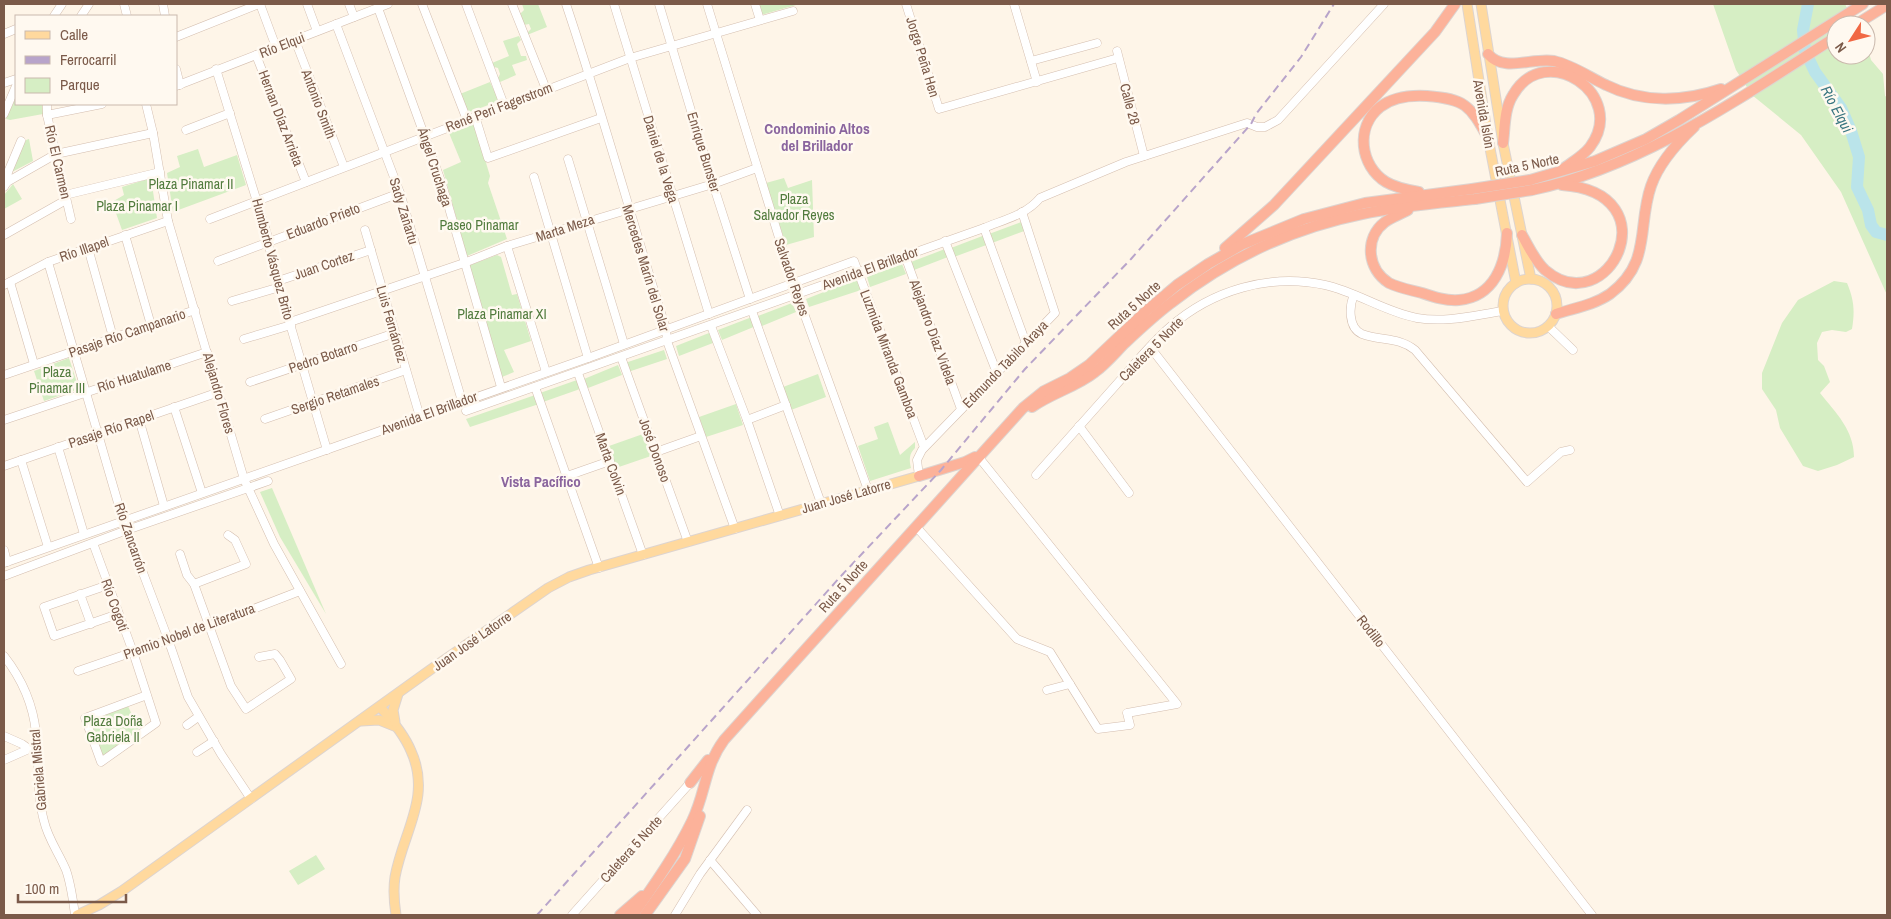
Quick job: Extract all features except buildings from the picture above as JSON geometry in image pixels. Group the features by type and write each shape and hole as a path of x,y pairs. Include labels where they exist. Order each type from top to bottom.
{"highway":[{"path":"1191,275 1239,238 1274,205 1435,32 1455,4"},
{"name":"Ruta 5 Norte","path":"1531,185 1556,174 1595,162 1646,139 1863,4"},
{"path":"1871,15 1887,5"},
{"name":"Ruta 5 Norte","path":"633,915 692,822 708,770 718,748 954,483 1014,422 1030,408 1096,372 1155,316 1185,292 1216,271 1256,250 1309,228 1363,214 1421,205 1473,194 1531,185 1556,185 1624,160 1659,143 1739,98 1826,43"},
{"path":"1488,54 1496,60 1505,63 1538,60 1555,62 1613,89 1644,97 1688,98 1736,83"},
{"path":"1503,143 1508,107 1513,94 1522,84 1534,76 1547,72 1561,73 1574,77 1586,86 1594,97 1599,111 1599,126 1594,139 1586,151 1556,174"},
{"path":"1430,194 1391,185 1381,179 1372,169 1366,155 1364,142 1367,124 1374,113 1385,104 1405,96 1452,99 1462,103 1470,110 1488,138"},
{"path":"1556,314 1602,299 1616,289 1628,275 1640,251 1647,201 1656,175 1673,150 1704,118"},
{"path":"1522,235 1540,265 1550,274 1563,280 1576,282 1595,278 1604,273 1615,260 1620,249 1622,232 1618,215 1611,205 1592,191 1556,185"},
{"name":"Ruta 5 Norte","path":"645,915 689,850 706,798 710,777 722,752 919,530 1029,402 1089,365 1146,311 1191,275 1243,244 1304,219 1365,203 1430,194 1473,194"},
{"path":"1421,205 1385,222 1375,233 1371,243 1371,260 1376,270 1384,279 1397,286 1454,300 1478,295 1491,284 1500,270 1506,249 1507,233"},
{"path":"920,476 980,457"},
{"path":"941,470 948,474 954,483"},
{"path":"690,784 718,748"},
{"path":"654,915 672,876"},
{"path":"620,915 652,887"}],"main road":[{"name":"Avenida Islón","path":"1467,4 1488,138 1516,283"},
{"name":"Avenida Islón","path":"1481,4 1503,143 1531,279"},
{"path":"1531,279 1543,282 1552,290 1556,301 1556,314 1548,326 1537,332 1531,333 1519,330 1509,323 1504,311 1505,295 1516,283 1531,279"},
{"name":"Juan José Latorre","path":"76,915 99,905 122,891 548,588 569,577 920,476"},
{"path":"397,727 393,719 393,710 395,700 400,692"},
{"path":"380,707 408,742 415,760 419,787 415,814 395,877 393,891 396,915"},
{"path":"360,721 379,720 397,727"}],"street":[{"path":"54,15 62,4"},
{"path":"82,15 89,4"},
{"path":"178,36 259,4 276,48"},
{"path":"307,4 317,31"},
{"path":"349,4 354,17"},
{"name":"Río Elqui","path":"178,85 388,4"},
{"path":"422,4 467,120"},
{"path":"466,4 504,105"},
{"path":"512,4 546,89"},
{"name":"Mercedes Marín del Solar","path":"566,4 589,72 601,118 666,329 667,341 735,529"},
{"name":"Daniel de la Vega","path":"614,4 709,314"},
{"name":"Enrique Bunster","path":"659,4 750,299"},
{"name":"Salvador Reyes","path":"707,4 794,283 868,490"},
{"path":"755,4 760,20"},
{"name":"Jorge Peña Hen","path":"906,4 939,109 1037,82"},
{"path":"1014,4 1037,82"},
{"name":"Avenida El Brillador","path":"466,411 984,228 1022,212 1035,204 1040,198 1126,162 1247,123 1257,127 1270,126 1293,105 1384,4"},
{"name":"Ángel Cruchaga","path":"378,8 442,184 501,387"},
{"name":"René Peri Fagerstrom","path":"210,219 589,72 630,58 793,11"},
{"name":"Sady Zañartu","path":"336,24 400,193 424,277 466,400"},
{"name":"Antonio Smith","path":"295,40 344,167"},
{"path":"1031,61 1097,42"},
{"name":"Hernan Díaz Arrieta","path":"256,55 306,182"},
{"name":"Calle 28","path":"1037,82 1117,55 1144,156"},
{"name":"Humberto Vásquez Brito","path":"216,70 270,241 273,266 327,450"},
{"path":"4,114 15,88"},
{"name":"Río El Carmen","path":"47,105 47,115 71,219"},
{"path":"47,115 97,105"},
{"name":"Alejandro Flores","path":"146,105 168,221 244,479 271,538 341,664"},
{"path":"186,130 230,113"},
{"path":"475,116 488,158 601,118"},
{"path":"5,185 56,154 153,133"},
{"path":"5,185 8,172 21,141"},
{"path":"568,159 624,344"},
{"name":"Marta Meza","path":"244,339 464,263 507,246 628,208 713,184 757,168"},
{"path":"4,235 66,198 160,172"},
{"path":"534,177 588,358"},
{"name":"Eduardo Prieto","path":"218,262 400,193"},
{"name":"Edmundo Tabilo Araya","path":"924,447 1056,313 1022,212"},
{"name":"Río Illapel","path":"7,284 48,262 168,221"},
{"path":"984,228 1026,343"},
{"name":"Luis Fernández","path":"365,230 420,417"},
{"path":"124,235 151,325"},
{"path":"945,241 996,373"},
{"path":"507,246 546,372"},
{"path":"88,248 114,337"},
{"name":"Juan Cortez","path":"232,301 371,250"},
{"name":"Alejandro Díaz Videla","path":"905,256 961,409"},
{"name":"Avenida El Brillador","path":"6,562 588,358 854,261"},
{"name":"Luzmida Miranda Gamboa","path":"854,261 924,447"},
{"name":"Río Zancarrón","path":"48,262 123,520 188,696 221,754 251,799"},
{"name":"Caletera 5 Norte","path":"1036,475 1170,327 1193,310 1218,296 1245,287 1271,282 1295,281 1332,287 1401,314 1432,320 1461,318 1504,311"},
{"path":"7,284 34,364"},
{"path":"1354,295 1350,311 1352,321 1357,330 1364,334 1400,341 1415,350 1527,482 1558,455 1570,450"},
{"name":"Pasaje Río Campanario","path":"4,375 195,310"},
{"path":"752,311 821,503"},
{"path":"711,326 747,420 780,516"},
{"path":"1548,326 1573,350"},
{"name":"Pedro Botarro","path":"250,382 395,333"},
{"name":"Rodillo","path":"1150,347 1592,915"},
{"name":"Río Huatulame","path":"4,420 207,352"},
{"name":"José Donoso","path":"621,357 688,542"},
{"name":"Sergio Retamales","path":"265,419 406,370"},
{"name":"Marta Colvin","path":"578,373 643,555"},
{"path":"535,387 599,568"},
{"name":"Pasaje Río Rapel","path":"4,466 219,392"},
{"path":"466,400 505,397"},
{"path":"747,420 786,405"},
{"path":"174,407 202,493"},
{"path":"139,419 164,506"},
{"path":"1080,426 1129,493"},
{"path":"656,452 701,436"},
{"path":"58,447 84,534"},
{"path":"920,476 917,460 924,447"},
{"path":"919,530 1017,639 1050,652 1098,728 1130,725 1127,712 1177,704 980,457"},
{"path":"21,460 48,547"},
{"path":"567,476 610,461"},
{"path":"4,576 127,530 268,481"},
{"path":"194,584 246,564 235,540 228,535"},
{"name":"Río Cogotí","path":"93,543 133,652 147,695 156,723 101,762 85,718 147,695"},
{"path":"4,550 6,562"},
{"path":"180,554 187,575 194,584 231,686 246,709 292,679 274,654 260,657"},
{"path":"108,584 44,607 54,636 118,614"},
{"name":"Premio Nobel de Literatura","path":"78,671 209,626 300,591"},
{"path":"80,594 91,624"},
{"name":"Gabriela Mistral","path":"4,656 18,674 26,692 36,733 33,749 38,793 44,822 49,838 66,870 76,915"},
{"path":"1047,690 1070,684"},
{"path":"187,725 198,716"},
{"path":"4,736 33,749"},
{"path":"197,752 214,740"},
{"path":"4,760 33,749"},
{"name":"Caletera 5 Norte","path":"572,915 690,784"},
{"path":"675,915 691,887 747,810"},
{"path":"710,860 757,915"}],"green space":[{"path":"522,4 538,4 547,27 527,35 531,29 529,24 524,25 520,14 524,10"},
{"path":"758,4 796,4 796,5 761,15"},
{"path":"1713,4 1845,4 1851,15 1826,15 1826,65 1875,65 1883,74 1885,96 1887,97 1887,295 1841,192 1801,135 1752,95 1736,70"},
{"path":"519,36 521,40 517,44 521,56 526,56 527,60 512,65 516,75 500,82 498,68 494,67 492,63 509,56 503,41"},
{"path":"490,82 499,101 467,113 460,94"},
{"path":"15,99 15,105 42,105 43,114 10,120 6,119"},
{"name":"Paseo Pinamar","path":"474,123 490,176 488,183 507,239 467,256 443,170 461,162 449,133"},
{"path":"29,139 33,161 10,173 26,140"},
{"name":"Plaza Pinamar II","path":"198,149 204,167 237,155 246,185 173,212 167,173 180,167 177,156"},
{"name":"Plaza Pinamar I","path":"151,178 157,218 122,230 112,202 124,195 122,187"},
{"name":"Plaza Salvador Reyes","path":"784,178 788,188 812,180 814,237 786,245 766,183"},
{"path":"13,184 22,199 4,209 4,195"},
{"path":"1024,221 1027,230 992,243 989,234"},
{"path":"985,235 989,244 954,257 951,248"},
{"path":"945,249 948,257 914,270 911,262"},
{"name":"Plaza Pinamar XI","path":"497,255 501,257 512,295 517,294 531,341 504,350 514,372 502,377 468,266"},
{"path":"902,264 906,274 870,287 867,277"},
{"path":"857,279 861,290 809,307 806,299"},
{"path":"1834,281 1847,283 1854,311 1853,322 1852,329 1846,332 1832,330 1822,332 1817,343 1818,360 1824,366 1830,382 1820,393 1843,422 1851,438 1854,457 1818,471 1803,466 1780,428 1776,410 1762,389 1762,373 1782,323 1798,300"},
{"path":"792,303 796,312 762,326 758,316"},
{"path":"752,317 756,326 722,340 718,330"},
{"path":"709,333 713,343 679,356 676,346"},
{"path":"664,350 667,359 628,372 625,363"},
{"name":"Plaza Pinamar III","path":"69,358 79,389 44,401 34,371"},
{"path":"618,365 622,375 588,388 584,379"},
{"path":"818,374 826,397 791,410 783,387"},
{"path":"577,380 580,389 543,402 540,393"},
{"path":"535,395 539,404 470,427 466,419"},
{"path":"736,404 743,425 706,437 699,417"},
{"path":"888,422 900,455 915,442 915,448 910,457 911,468 870,481 858,446 878,439 874,427"},
{"path":"643,434 651,456 616,468 609,446"},
{"path":"272,488 326,614 280,537 260,492"},
{"name":"Plaza Doña Gabriela II","path":"127,704 141,734 102,757 88,719"},
{"path":"316,855 325,869 298,885 289,871"}],"waterway":[{"name":"Río Elqui","path":"1808,4 1803,30 1805,51 1815,72 1841,108 1851,131 1859,157 1857,187 1868,210 1871,225 1876,232 1887,235"}],"railway":[{"path":"537,915 842,575 941,470 1025,369 1131,259 1251,124 1256,114 1301,57 1334,4"}],"district":[{"name":"Condominio Altos del Brillador","path":"817,136"},
{"name":"Vista Pacífico","path":"541,481"}]}
